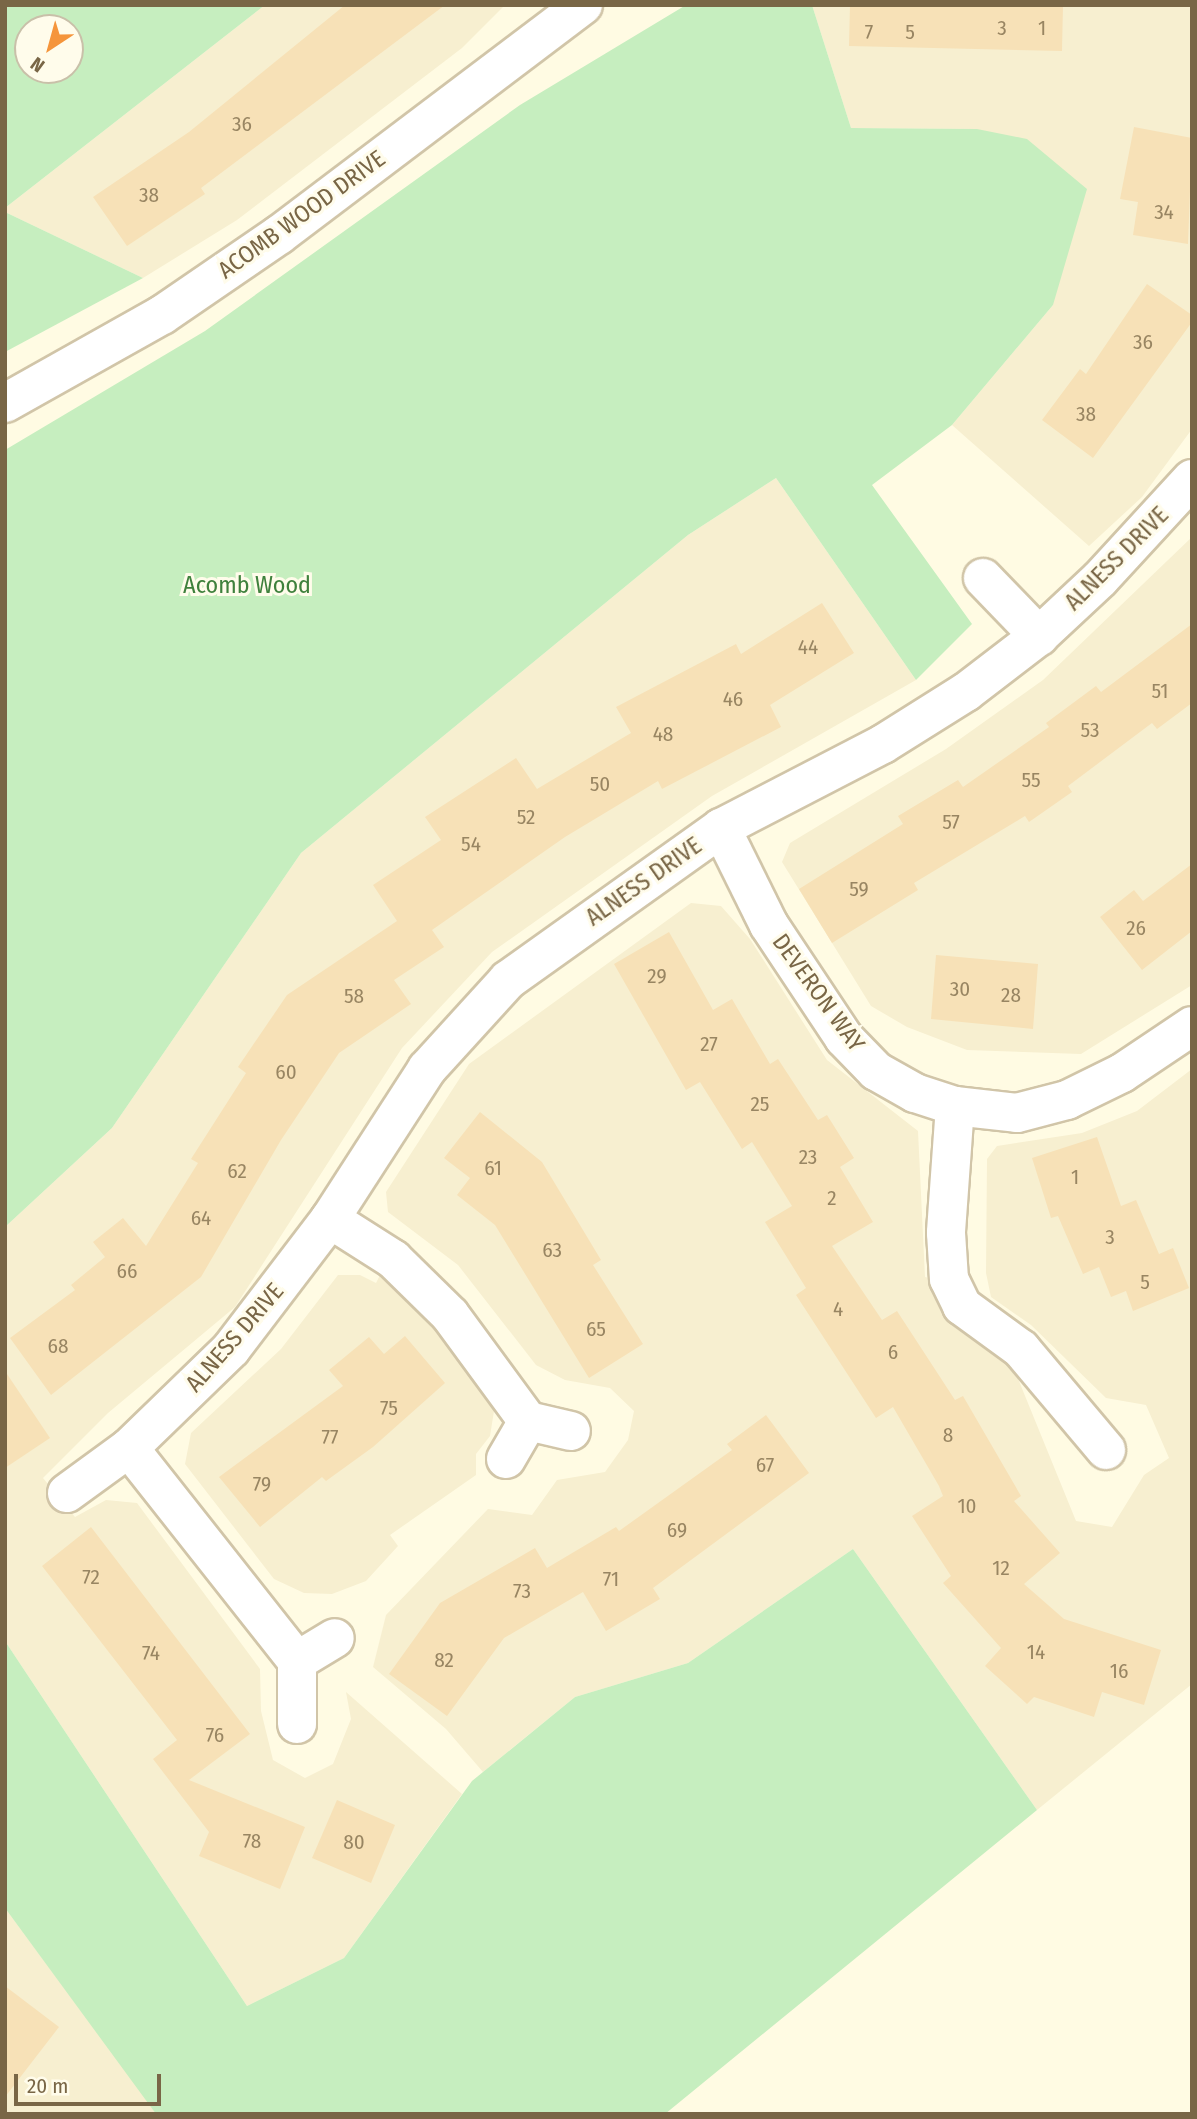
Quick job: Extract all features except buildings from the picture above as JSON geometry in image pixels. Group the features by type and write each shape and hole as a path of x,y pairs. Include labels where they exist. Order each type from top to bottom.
{"street":[{"name":"ACOMB WOOD DRIVE","path":"5,403 162,315 279,235 583,5"},
{"name":"ALNESS DRIVE","path":"66,1493 129,1448 231,1349 330,1219 427,1069 499,989 721,828 883,744 966,692 1039,636 1159,519 1192,479"},
{"path":"983,578 1039,636"},
{"name":"DEVERON WAY","path":"721,828 769,925 844,1038 876,1071 915,1093 955,1106 1017,1113 1067,1100 1122,1073 1192,1026"},
{"path":"955,1106 946,1233 949,1279 962,1306 1021,1349 1106,1450"},
{"path":"330,1219 393,1259 450,1315 528,1421 571,1431"},
{"path":"506,1459 528,1421"},
{"path":"129,1448 297,1661 297,1724"},
{"path":"297,1661 335,1638"}],"shaded area":[{"path":"265,5 505,5 462,48 237,220 143,278 5,212 5,208"},
{"path":"812,5 1192,5 1192,429 1142,497 1089,546 952,425 1053,305 977,129 851,128"},
{"path":"776,478 916,680 712,796 492,952 402,1048 235,1307 108,1413 43,1478 75,1517 106,1500 137,1503 260,1669 261,1711 273,1760 305,1778 333,1764 351,1719 346,1692 462,1794 344,1958 247,2006 5,1641 5,1227 112,1128 301,853 688,535"},
{"path":"1192,537 1192,985 1081,1054 967,1050 907,1027 871,1006 782,862 790,843 946,749 1043,680"},
{"path":"691,903 721,906 750,939 827,1060 918,1131 925,1277 938,1280 1010,1359 1076,1521 1112,1527 1144,1475 1169,1458 1146,1405 1106,1398 1031,1325 991,1297 986,1273 987,1159 997,1146 1082,1133 1137,1111 1192,1069 1192,1684 1037,1810 853,1549 688,1663 575,1697 483,1772 446,1729 373,1667 386,1615 488,1509 532,1515 557,1480 605,1472 628,1440 634,1411 610,1388 565,1380 536,1365 458,1265 388,1212 386,1192 469,1064"},
{"path":"382,1271 425,1307 479,1377 494,1411 490,1436 476,1454 476,1475 390,1535 398,1546 366,1581 332,1594 304,1593 274,1579 185,1464 191,1433 281,1349 338,1275 360,1275 376,1283"},
{"path":"5,1908 137,2086 156,2114 5,2114"}],"green space":[{"path":"5,5 265,5 5,208"},
{"name":"Acomb Wood","path":"686,5 812,5 851,128 977,129 1027,139 1087,189 1053,305 952,425 872,485 972,624 916,680 776,478 688,535 301,853 112,1128 5,1227 5,450 205,331 520,105"},
{"path":"5,212 143,278 5,352"},
{"path":"853,1549 1037,1810 665,2114 156,2114 5,1908 5,1641 247,2006 344,1958 472,1781 575,1697 688,1663"}]}
